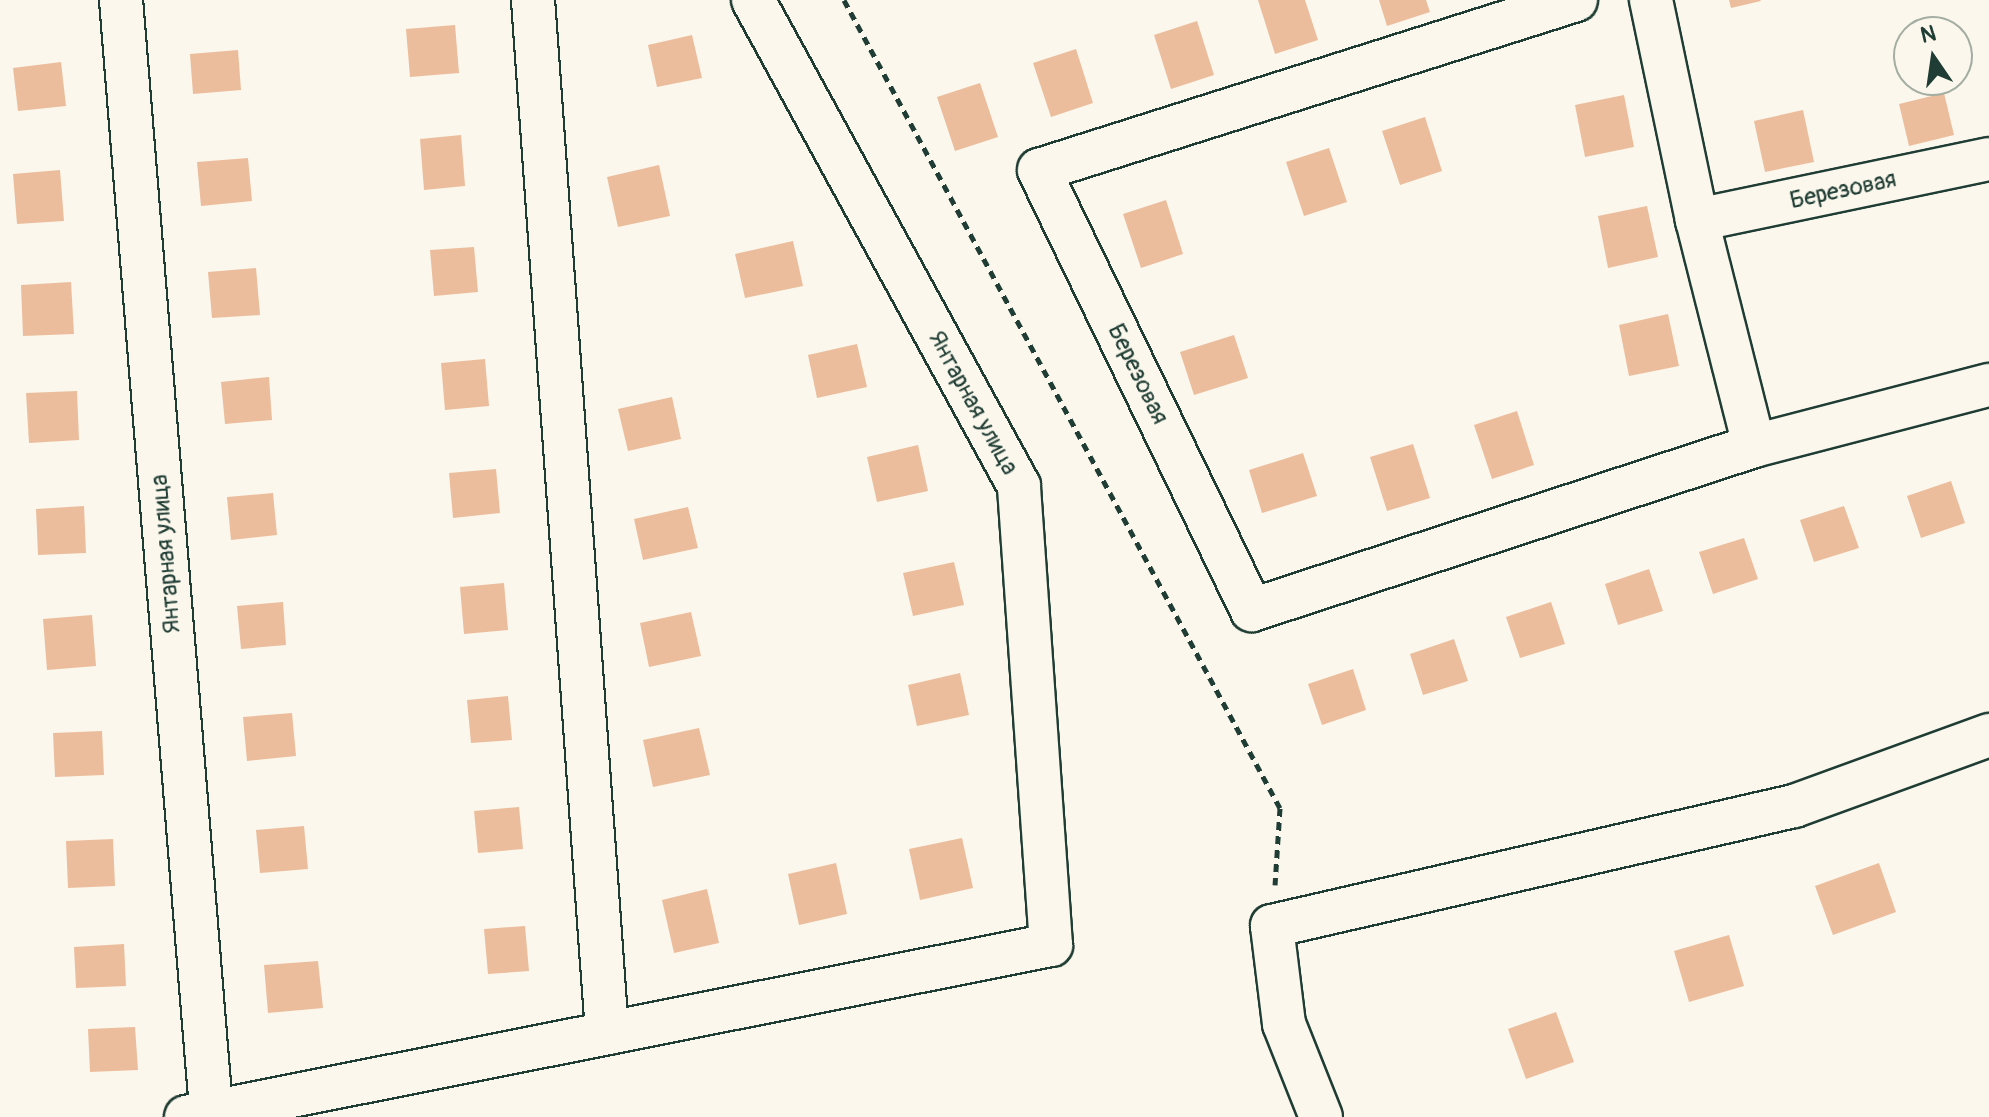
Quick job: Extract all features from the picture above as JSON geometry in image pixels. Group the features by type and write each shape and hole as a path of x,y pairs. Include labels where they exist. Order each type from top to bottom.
{"street":[{"name":"Янтарная улица","path":"121,0 198,1113"},
{"path":"198,1113 607,1033 533,0"},
{"name":"Янтарная улица","path":"607,1033 1051,945 1019,486 753,0"},
{"name":"Березовая","path":"1576,0 1039,170 1252,610 1754,446 1989,385"},
{"path":"1651,0 1697,220 1754,446"},
{"name":"Березовая","path":"1697,220 1989,159"},
{"path":"1321,1117 1284,1024 1272,926 1794,806 1989,735"}],"path":[{"path":"844,0 1280,808 1272,926"}],"building":[{"path":"1258,0 1305,0 1318,40 1275,54"},
{"path":"1379,0 1426,0 1430,12 1387,26"},
{"path":"1729,0 1760,0 1761,1 1731,8"},
{"path":"1197,21 1214,75 1171,89 1154,35"},
{"path":"455,25 459,73 410,77 406,29"},
{"path":"692,35 702,78 657,87 648,45"},
{"path":"1076,49 1093,103 1051,117 1033,63"},
{"path":"238,50 241,90 193,94 190,54"},
{"path":"61,62 66,106 18,111 13,68"},
{"path":"980,83 998,137 955,151 937,97"},
{"path":"1624,95 1634,147 1585,157 1575,105"},
{"path":"1945,96 1954,135 1909,146 1899,104"},
{"path":"1803,110 1814,162 1765,172 1754,121"},
{"path":"1425,117 1442,171 1400,185 1382,131"},
{"path":"461,135 465,186 424,190 420,139"},
{"path":"1329,148 1347,202 1304,216 1286,162"},
{"path":"248,158 252,201 201,206 197,162"},
{"path":"659,165 670,216 618,227 607,177"},
{"path":"60,170 64,221 17,224 13,174"},
{"path":"1166,200 1183,254 1141,268 1123,214"},
{"path":"1647,206 1658,257 1608,268 1598,216"},
{"path":"793,241 803,286 745,298 735,254"},
{"path":"474,247 478,292 434,296 430,250"},
{"path":"256,268 260,315 212,318 208,272"},
{"path":"71,282 74,334 23,336 21,285"},
{"path":"1668,314 1679,366 1629,376 1619,325"},
{"path":"1234,335 1248,378 1194,395 1180,352"},
{"path":"857,344 867,387 817,398 808,355"},
{"path":"485,359 489,406 445,410 441,363"},
{"path":"269,377 272,420 225,424 221,382"},
{"path":"77,391 79,440 29,443 26,393"},
{"path":"672,397 681,439 628,451 618,409"},
{"path":"1517,411 1534,465 1492,479 1474,425"},
{"path":"1413,444 1430,498 1387,511 1370,457"},
{"path":"918,445 928,491 877,502 867,457"},
{"path":"1303,453 1317,496 1262,513 1249,470"},
{"path":"496,469 500,513 453,518 449,473"},
{"path":"1951,481 1965,523 1921,538 1907,496"},
{"path":"273,493 277,535 231,540 227,497"},
{"path":"84,506 86,553 38,555 36,509"},
{"path":"1844,506 1859,548 1814,562 1800,520"},
{"path":"688,507 698,548 643,560 634,519"},
{"path":"1744,538 1758,579 1713,594 1699,552"},
{"path":"954,562 964,605 913,616 903,573"},
{"path":"1649,569 1663,611 1618,625 1605,584"},
{"path":"504,583 508,630 464,634 460,587"},
{"path":"283,602 286,645 241,649 237,606"},
{"path":"1551,602 1565,644 1520,658 1506,617"},
{"path":"691,612 701,656 649,667 640,623"},
{"path":"92,615 96,666 47,670 43,619"},
{"path":"1454,639 1468,681 1423,695 1410,654"},
{"path":"1353,669 1366,710 1322,725 1308,684"},
{"path":"960,673 969,715 917,726 908,685"},
{"path":"508,696 512,740 471,743 467,700"},
{"path":"292,713 296,756 247,761 243,717"},
{"path":"699,728 710,775 653,787 643,740"},
{"path":"102,731 104,775 55,777 53,733"},
{"path":"519,807 523,849 478,853 474,811"},
{"path":"304,826 308,869 260,873 256,830"},
{"path":"962,838 973,888 920,900 909,849"},
{"path":"113,839 115,886 68,888 66,841"},
{"path":"836,863 847,914 799,925 788,874"},
{"path":"1879,863 1896,912 1833,935 1815,886"},
{"path":"707,889 719,943 674,953 662,900"},
{"path":"525,926 529,971 488,974 484,929"},
{"path":"1729,935 1744,986 1689,1002 1674,951"},
{"path":"124,944 126,986 76,988 74,947"},
{"path":"318,961 323,1008 268,1013 264,965"},
{"path":"1556,1012 1574,1062 1526,1079 1508,1029"},
{"path":"135,1027 138,1070 90,1072 88,1029"}]}
